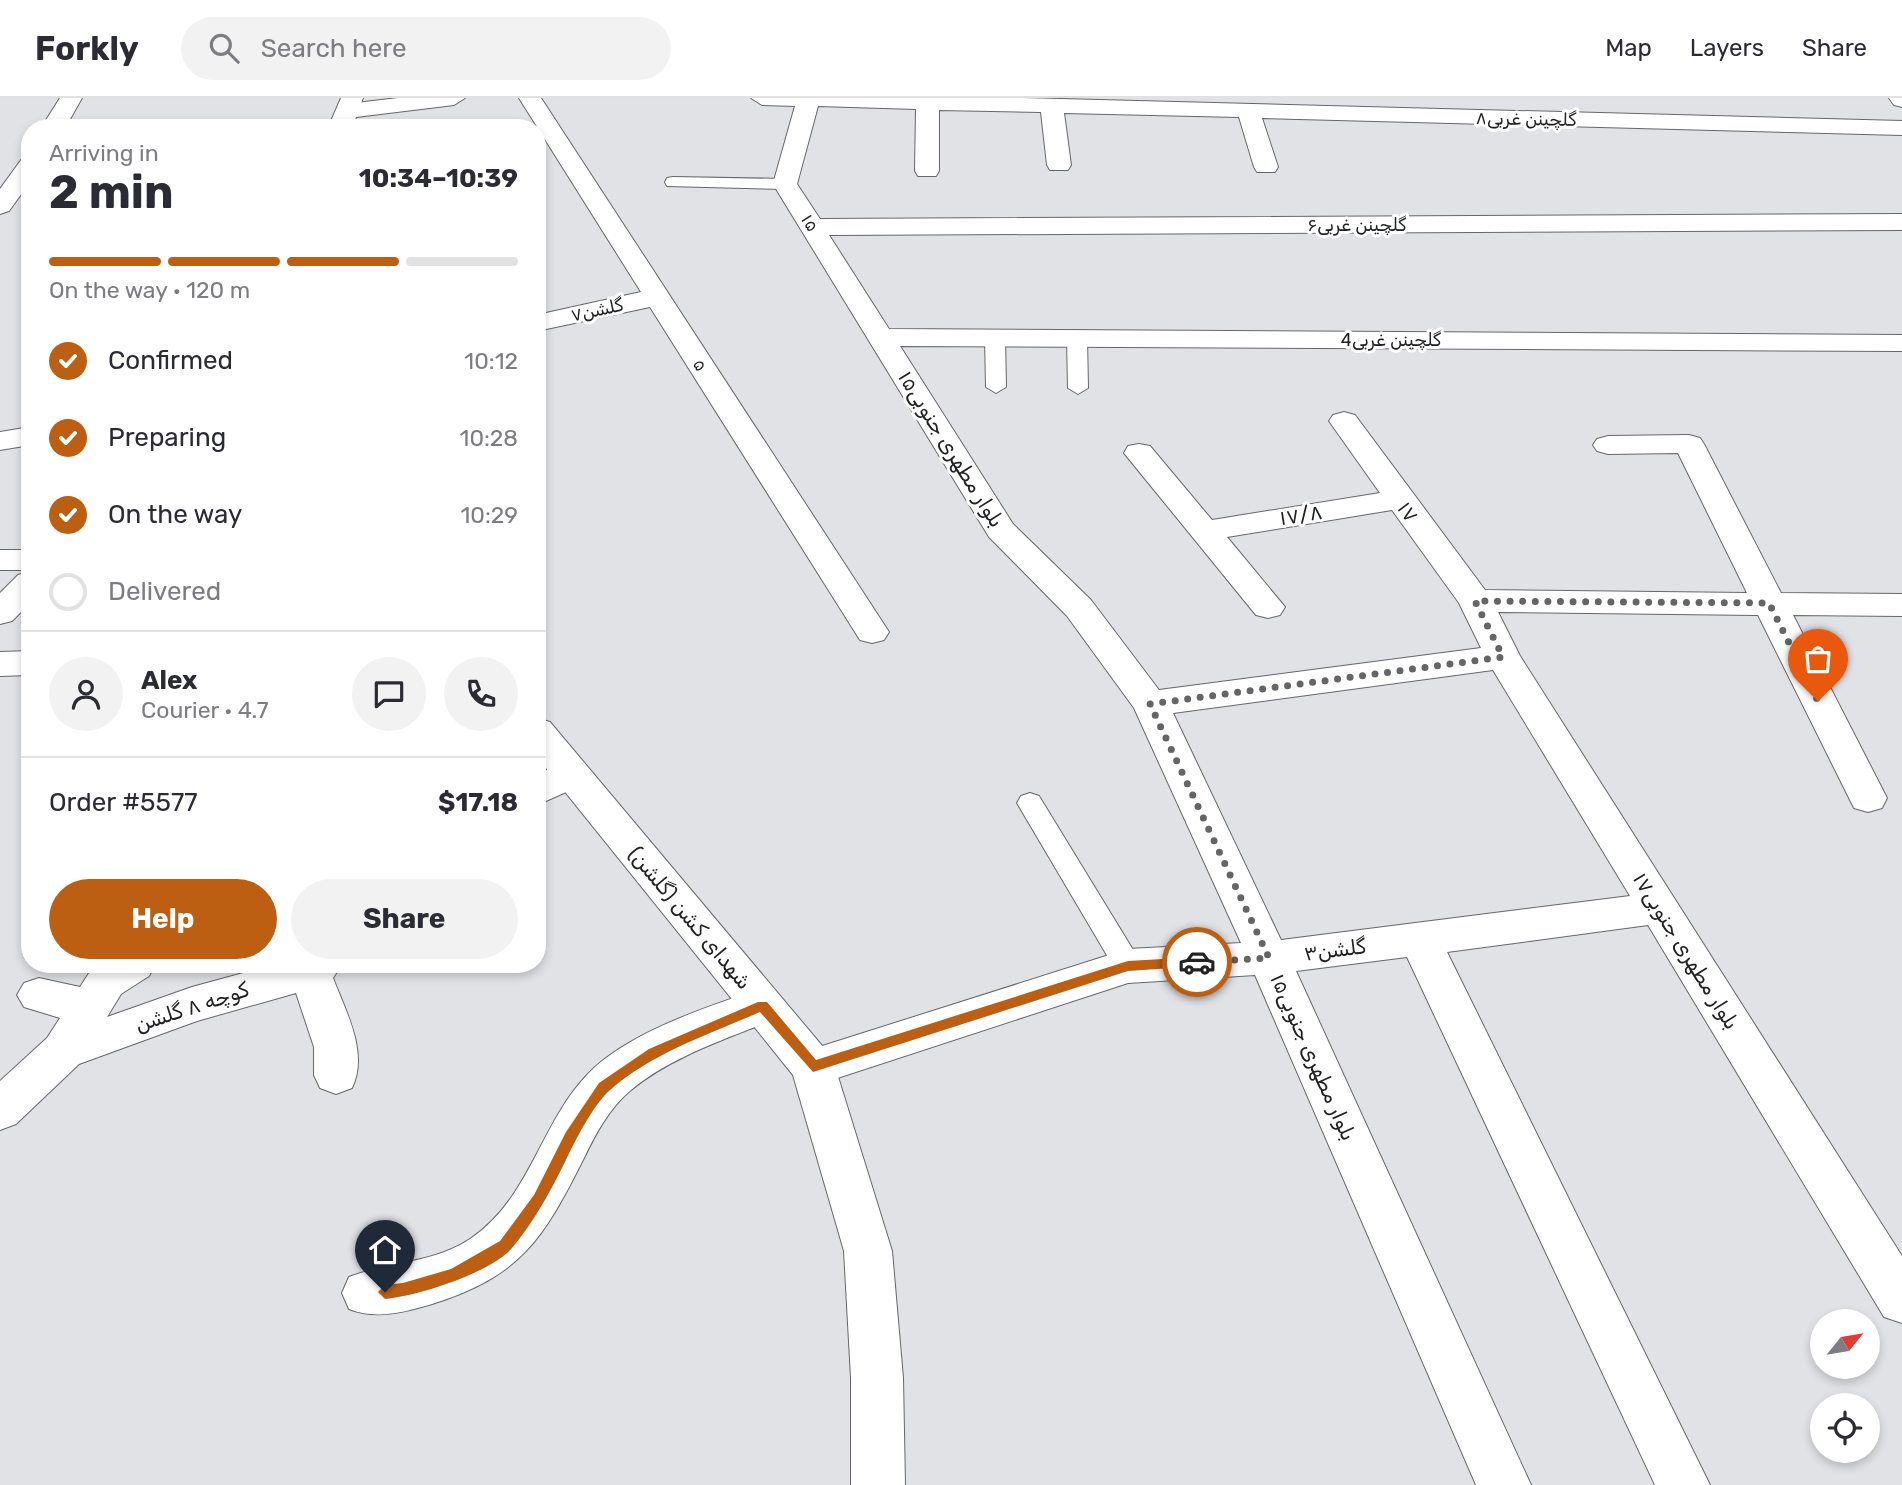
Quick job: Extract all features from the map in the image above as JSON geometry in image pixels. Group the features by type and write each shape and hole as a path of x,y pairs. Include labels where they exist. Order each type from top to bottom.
{"street":[{"path":"58,119 71,98"},
{"path":"347,112 454,98"},
{"name":"۵","path":"530,98 543,119"},
{"name":"گلچینن غربی۸","path":"762,98 1052,108 1902,128"},
{"path":"785,184 808,100"},
{"path":"927,171 928,104"},
{"path":"1052,108 1059,165"},
{"path":"1249,112 1266,167"},
{"name":"۵","path":"546,123 872,632"},
{"path":"0,161 21,163"},
{"path":"0,206 21,177"},
{"name":"۱۵","path":"785,184 880,337"},
{"name":"گلچینن غربی۶","path":"812,227 1902,222"},
{"name":"گلشن۷","path":"546,321 656,297"},
{"name":"4گلچینن غربی","path":"880,337 1902,343"},
{"name":"بلوار مطهری جنوبی۱۵","path":"880,337 1000,530 1079,608 1150,704 1269,958 1504,1485"},
{"name":"۱۷","path":"1343,422 1475,601"},
{"path":"0,441 21,438"},
{"path":"1608,445 1689,444 1868,798"},
{"path":"1139,453 1268,607"},
{"name":"۱۷/۸","path":"1204,531 1399,499"},
{"path":"0,559 21,559"},
{"path":"0,613 21,592"},
{"path":"1475,601 1902,605"},
{"name":"بلوار مطهری جنوبی۱۷","path":"1475,601 1503,657 1902,1300"},
{"path":"1150,704 1503,657"},
{"path":"0,664 21,663"},
{"name":"شهدای کشن (گلشن)","path":"546,759 554,783 762,1006 813,1067 868,1251 877,1378 878,1485"},
{"name":"گلشن۳","path":"813,1067 1128,966 1269,958 1660,908"},
{"path":"1420,939 1683,1485"},
{"path":"0,1110 63,1051 106,982 120,973"},
{"name":"کوچه ۸ گلشن","path":"63,1051 192,1005 299,973"},
{"path":"317,973 336,1047 336,1075"},
{"path":"39,995 90,1007"},
{"path":"367,1293 403,1290 455,1274 505,1245 539,1199 571,1137 604,1087 653,1053 762,1006"}],"lane":[{"path":"673,182 785,184"},
{"path":"995,337 996,387"},
{"path":"1077,338 1078,388"},
{"path":"1030,803 1128,966"}],"way so far":[{"path":"1197,962 1269,958 1150,704 1503,657 1475,601 1769,603 1818,701"}],"route":[{"path":"385,1292 403,1290 455,1274 505,1245 539,1199 571,1137 604,1087 653,1053 762,1006 813,1067 1128,966 1197,962"}]}
